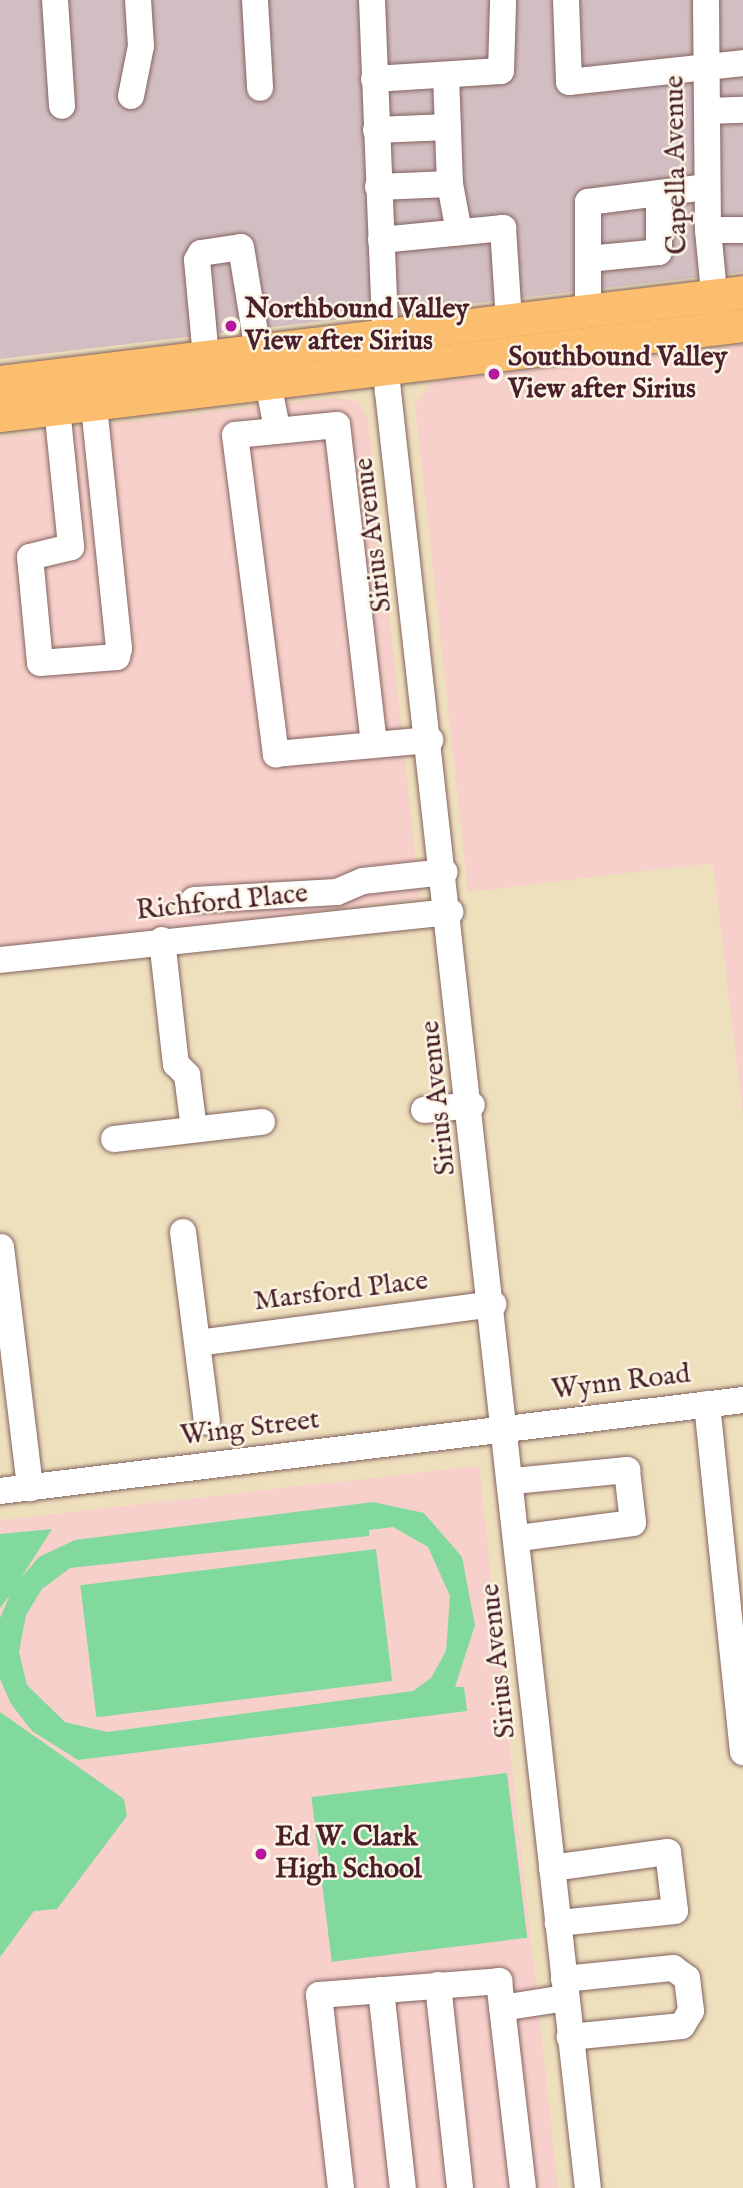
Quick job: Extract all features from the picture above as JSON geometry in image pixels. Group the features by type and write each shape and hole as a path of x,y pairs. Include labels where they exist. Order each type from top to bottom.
{"main road":[{"path":"0,415 386,368 590,327 729,310"},
{"path":"5,388 144,365 509,321 590,327"},
{"path":"57,408 77,393 140,382 144,365"}],"street":[{"path":"55,0 62,106"},
{"path":"131,96 141,46 138,0"},
{"path":"254,0 260,88"},
{"name":"Sirius Avenue","path":"372,0 378,187 387,335 386,368 472,1105 588,2188"},
{"path":"566,0 569,82 743,63"},
{"name":"Capella Avenue","path":"706,0 708,230 729,310"},
{"path":"374,79 501,71 503,2"},
{"path":"446,75 450,184 459,232"},
{"path":"707,111 743,110"},
{"path":"376,130 448,127"},
{"path":"378,187 450,184"},
{"path":"590,327 588,202 707,187"},
{"path":"589,259 659,252 659,193"},
{"path":"381,240 503,228 509,321"},
{"path":"708,230 743,230"},
{"path":"205,358 197,260 201,253 241,247 258,351"},
{"path":"268,383 277,428"},
{"path":"94,404 108,545 117,657 40,663 30,558 71,547 108,545"},
{"path":"57,408 71,547"},
{"path":"374,744 337,425 277,428 235,435 275,754 430,740"},
{"path":"194,900 337,892 363,881 445,872"},
{"name":"Richford Place","path":"0,960 162,940 450,912"},
{"path":"162,940 176,1064 187,1075 194,1129"},
{"path":"424,1110 472,1105"},
{"path":"114,1139 261,1122"},
{"path":"183,1232 207,1421"},
{"path":"1,1247 30,1488"},
{"name":"Marsford Place","path":"198,1343 493,1304"},
{"name":"Wynn Road","path":"507,1429 743,1400"},
{"path":"707,1404 743,1752"},
{"name":"Wing Street","path":"0,1491 507,1429"},
{"path":"513,1481 627,1470 633,1523 519,1538"},
{"path":"552,1868 668,1852 675,1911 558,1923"},
{"path":"502,2008 565,1989 596,1976 673,1968 687,1978 687,2022 570,2037"},
{"path":"341,2188 320,1995 499,1981 523,2188"},
{"path":"439,1985 460,2188"},
{"path":"381,1990 403,2188"}],"shaded area":[{"path":"0,0 743,0 743,272 0,359"},
{"path":"743,345 743,1114 713,863 468,892 415,405 431,382"},
{"path":"331,398 357,401 368,419 420,899 0,949 0,437"},
{"name":"Ed W. Clark High School","path":"479,1466 558,2188 0,2188 0,1520"}],"green space":[{"path":"373,1502 424,1513 462,1557 475,1625 455,1687 464,1687 467,1711 78,1760 32,1731 11,1704 0,1679 0,1618 10,1595 0,1608 0,1534 52,1529 21,1578 39,1557 75,1540","holes":["393,1527 428,1547 450,1596 446,1651 431,1678 413,1691 107,1732 65,1722 27,1685 19,1652 26,1615 42,1589 70,1568 369,1536 369,1530"]},
{"path":"376,1549 392,1681 96,1717 80,1585"},
{"path":"0,1712 124,1799 127,1816 57,1909 34,1911 0,1957"},
{"path":"507,1773 527,1938 332,1962 311,1797"}],"place":[{"name":"Northbound Valley View after Sirius","path":"231,326"},
{"name":"Southbound Valley View after Sirius","path":"494,374"},
{"name":"Ed W. Clark High School","path":"261,1854"}]}
